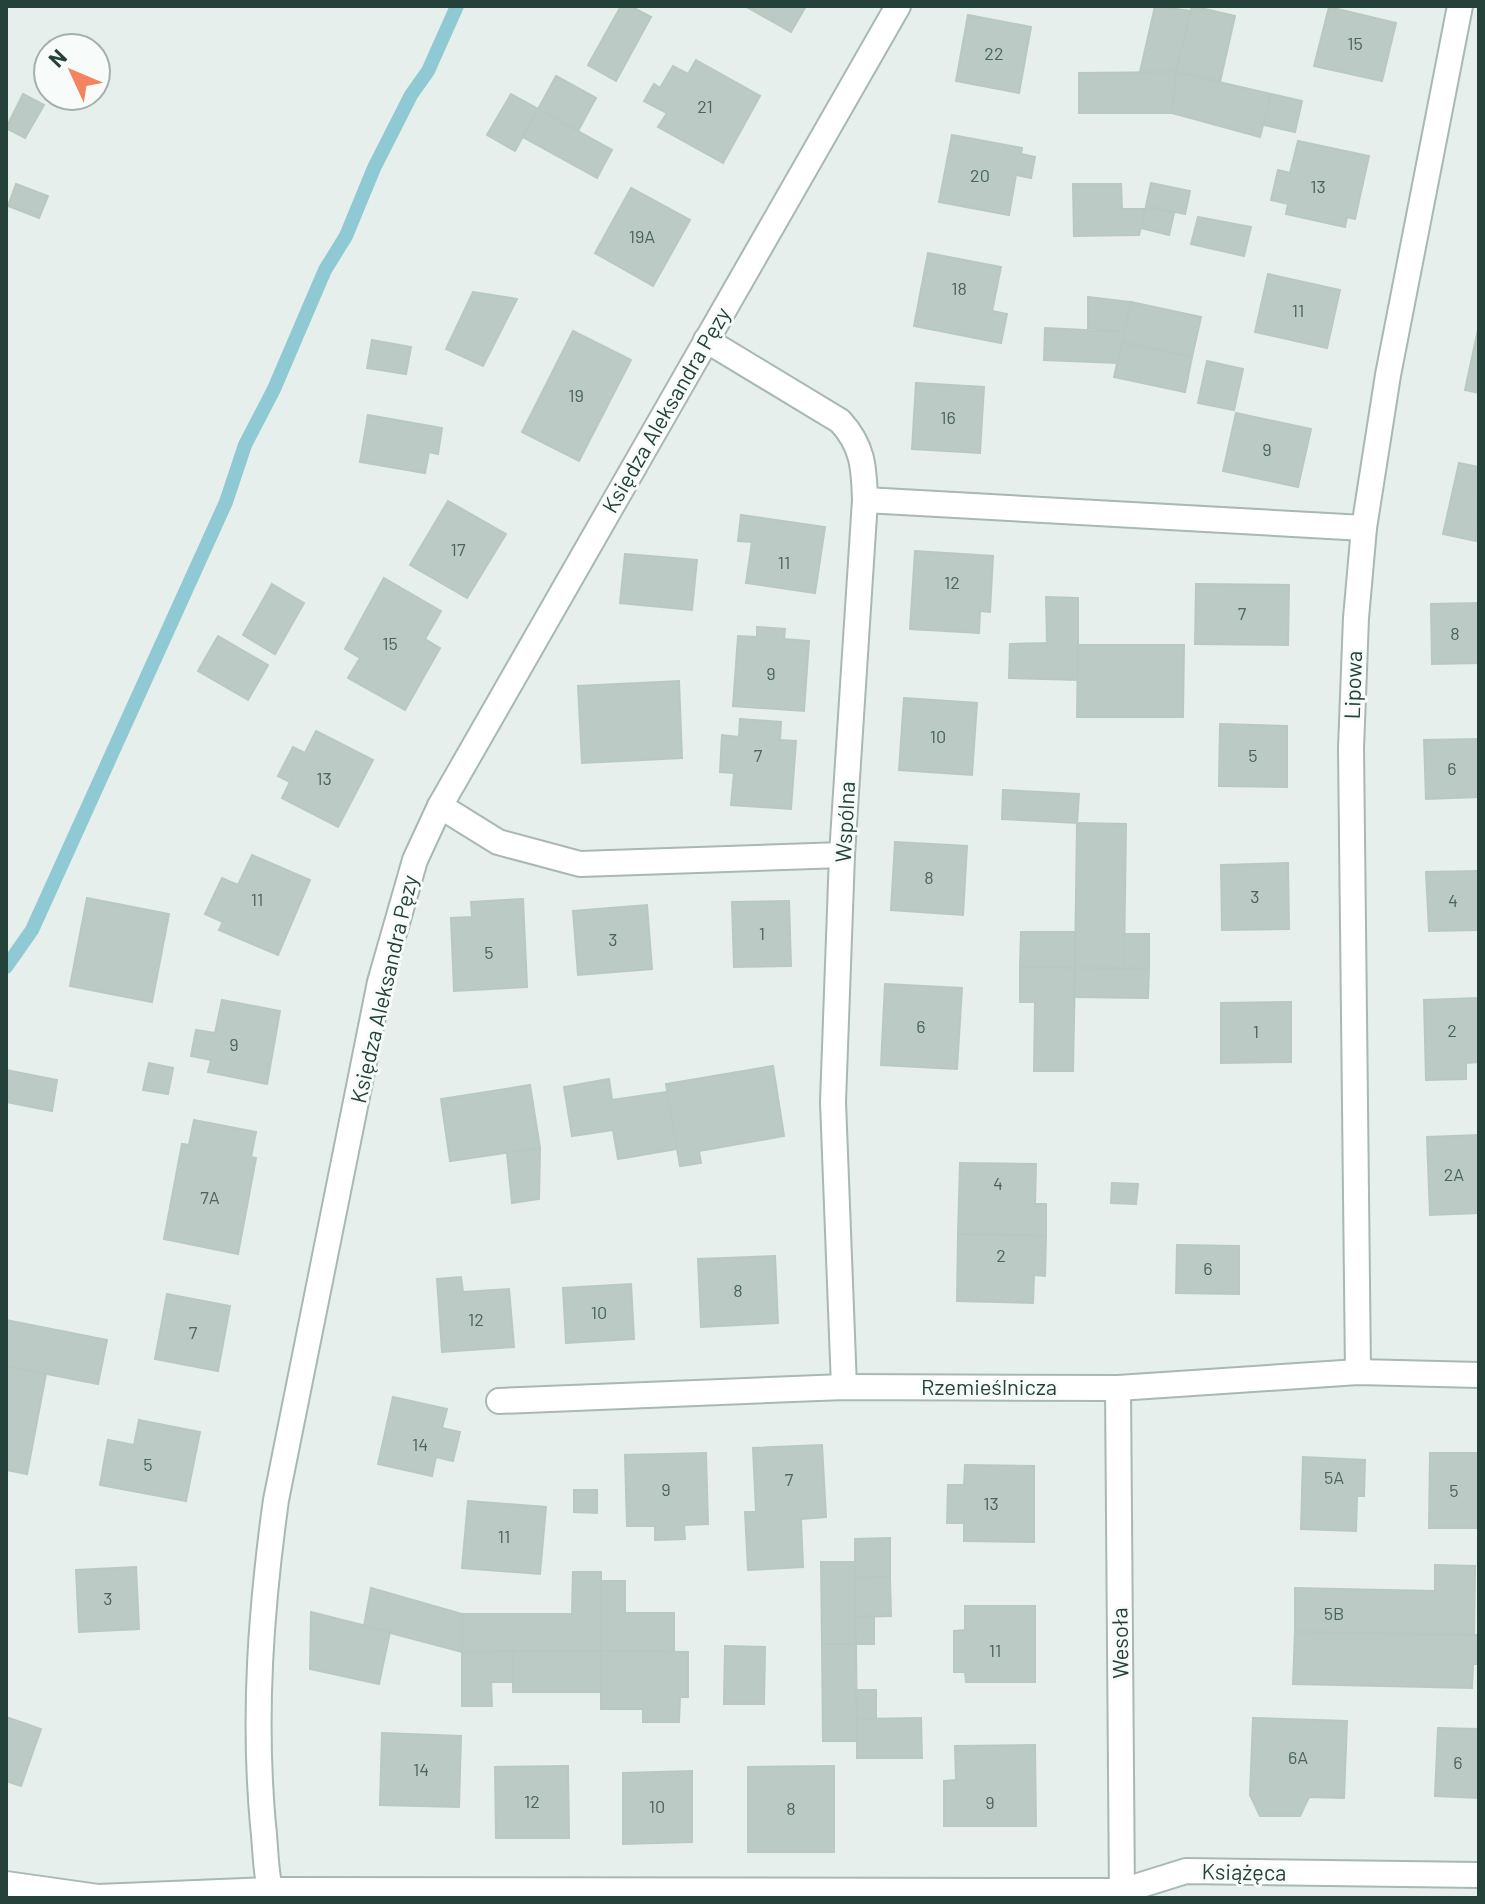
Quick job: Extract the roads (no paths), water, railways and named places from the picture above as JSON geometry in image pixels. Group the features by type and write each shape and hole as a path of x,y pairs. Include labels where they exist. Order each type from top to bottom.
{"street":[{"name":"Księdza Aleksandra Pęzy","path":"271,1894 259,1783 257,1662 276,1500 380,982 415,860 440,806 898,6"},
{"name":"Lipowa","path":"1358,1372 1351,748 1356,618 1364,528 1388,375 1460,6"},
{"name":"Wspólna","path":"706,340 840,421 856,439 864,460 865,500 842,855 833,1102 844,1387"},
{"path":"865,500 1364,528"},
{"path":"440,806 498,842 580,864 842,855"},
{"name":"Rzemieślnicza","path":"499,1401 844,1387 1118,1388 1358,1372 1479,1375"},
{"name":"Wesoła","path":"1118,1388 1122,1894"},
{"name":"Książęca","path":"6,1884 98,1897 271,1894 1122,1894 1186,1871 1479,1875"}],"waterway":[{"path":"6,967 32,930 226,502 245,445 274,389 325,270 346,236 374,168 411,95 428,71 457,6"}]}
